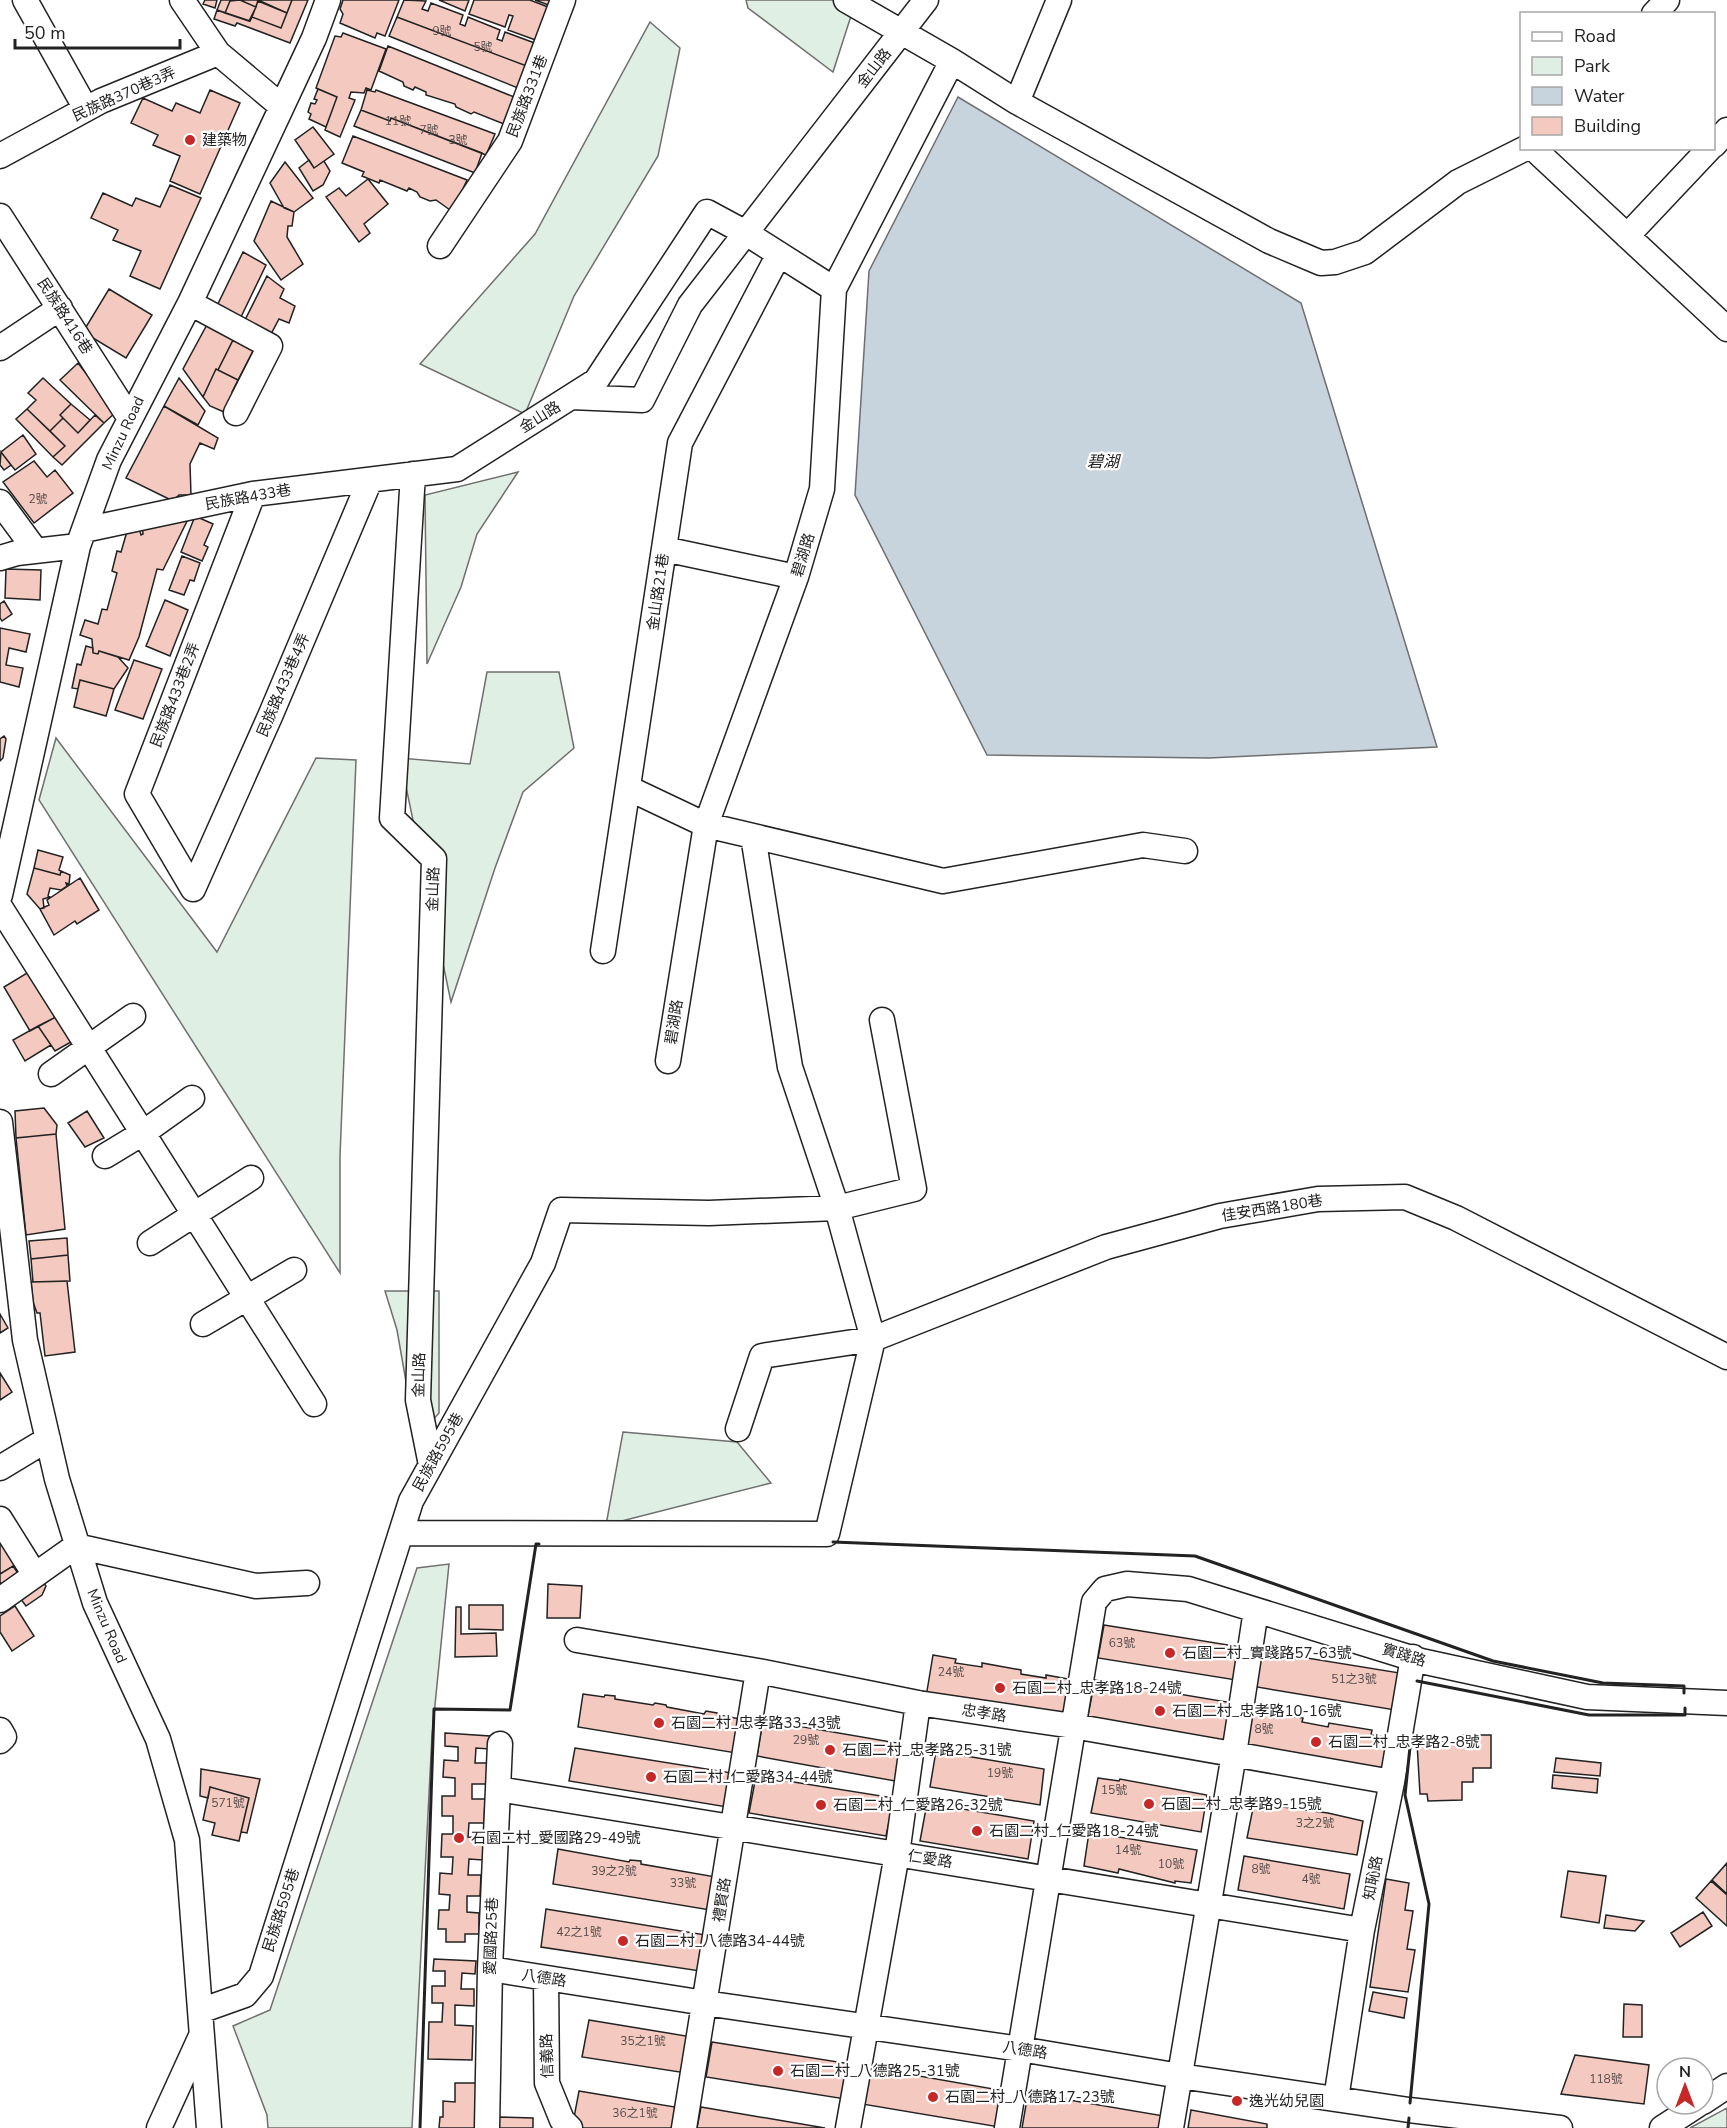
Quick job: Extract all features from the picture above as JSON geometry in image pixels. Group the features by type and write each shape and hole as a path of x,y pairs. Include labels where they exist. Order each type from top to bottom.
{"street":[{"path":"25,0 86,109"},
{"path":"182,0 218,53 282,106"},
{"name":"Minzu Road","path":"0,895 6,834 81,538 109,460 129,417 190,303 314,38 328,0"},
{"name":"民族路331巷","path":"440,246 510,141 563,0"},
{"path":"846,0 1017,102 1269,241 1321,263 1335,262 1365,252 1458,182 1522,150"},
{"name":"金山路","path":"571,397 642,400 690,305 926,0"},
{"path":"1017,102 1059,0"},
{"path":"1656,12 1667,0"},
{"name":"民族路370巷3弄","path":"0,156 101,101 218,53"},
{"name":"碧湖路","path":"668,1061 706,825 796,577 822,489 834,290 945,57"},
{"path":"1715,143 1727,130"},
{"path":"1535,150 1627,236 1722,316"},
{"path":"1627,236 1708,150"},
{"name":"金山路","path":"431,1465 418,1400 434,859 392,818 413,474 457,469 597,381 707,212 746,233"},
{"name":"民族路416巷","path":"0,216 129,417"},
{"path":"746,233 834,290"},
{"name":"金山路21巷","path":"603,951 680,443 779,254"},
{"path":"190,303 270,346 236,413"},
{"path":"0,348 60,308"},
{"name":"民族路433巷","path":"0,558 36,551 253,494 413,474"},
{"name":"民族路433巷4弄","path":"193,889 272,714 370,480"},
{"name":"民族路433巷2弄","path":"193,889 137,794 253,494"},
{"path":"0,502 36,551"},
{"path":"664,549 796,577"},
{"path":"628,788 706,825 943,881 1143,845 1185,851"},
{"path":"401,1533 827,1534 873,1339 837,1208 790,1067 753,836"},
{"path":"0,907 314,1404"},
{"path":"51,1074 133,1016"},
{"name":"民族路595巷","path":"201,2022 245,1995 261,1976 411,1501 543,1263 561,1210 709,1213 837,1208 914,1189 882,1020"},
{"path":"105,1156 143,1133 192,1098"},
{"name":"Minzu Road","path":"0,1122 8,1258 48,1439 76,1546 95,1604 158,1739 187,1840 209,2128"},
{"path":"150,1243 250,1178"},
{"name":"佳安西路180巷","path":"738,1429 762,1356 873,1339 1106,1247 1209,1219 1318,1199 1405,1197 1456,1218 1727,1357"},
{"path":"203,1324 294,1270"},
{"path":"0,1468 48,1439"},
{"path":"0,1519 35,1575"},
{"path":"0,1600 76,1546 255,1586 308,1583"},
{"name":"實踐路","path":"1073,1726 1094,1602 1105,1588 1127,1584 1188,1588 1421,1661 1587,1697 1727,1703"},
{"path":"1171,2128 1256,1610"},
{"name":"忠孝路","path":"576,1640 758,1671 918,1703 1073,1726 1392,1782"},
{"name":"知恥路","path":"1336,2099 1362,1930 1392,1782 1413,1657"},
{"name":"禮賢路","path":"684,2128 758,1671"},
{"path":"849,2128 865,2026 897,1854 918,1703"},
{"path":"1007,2128 1073,1726"},
{"path":"0,1730 4,1737 0,1741"},
{"name":"愛國路25巷","path":"487,2128 490,1970 500,1744"},
{"name":"仁愛路","path":"498,1789 1362,1930"},
{"name":"八德路","path":"490,1970 1020,2049 1180,2076 1523,2126 1560,2128"},
{"name":"信義路","path":"546,1978 547,2083 562,2120 570,2128"},
{"path":"159,2128 201,2022"},
{"path":"1662,2128 1680,2116"}],"green space":[{"path":"746,0 837,0 851,16 833,72 748,8"},
{"path":"650,22 680,48 658,156 574,296 525,414 420,364 535,234"},
{"path":"518,472 477,534 461,587 427,664 425,495"},
{"path":"487,672 559,672 574,748 523,792 495,868 451,1002 400,758 470,764"},
{"path":"56,738 217,952 316,758 356,760 340,1156 340,1273 39,800"},
{"path":"385,1291 439,1291 439,1413 416,1439 397,1330"},
{"path":"623,1432 737,1442 771,1483 606,1525"},
{"path":"449,1564 432,1735 412,2128 268,2128 267,2115 233,2026 270,2010 417,1568"},
{"path":"1727,2108 1727,2128 1690,2128 1715,2116"}],"water":[{"name":"碧湖","path":"958,97 1301,303 1437,747 1209,758 987,755 855,495 869,271"}],"building":[{"path":"205,0 217,0 215,8 203,4"},
{"path":"221,0 238,0 230,1 225,13 217,10"},
{"path":"240,0 258,0 256,7"},
{"path":"240,0 256,7 249,21 225,13 230,1"},
{"path":"258,0 292,0 287,13"},
{"path":"292,0 308,0 290,43 237,23 235,26 214,19 217,10 250,21 252,17 281,28"},
{"path":"343,0 399,0 385,36 377,33 375,38 340,23 343,14 340,9"},
{"path":"404,0 426,1 422,9 428,11 431,3 463,15 460,24 465,26 468,17 500,30 497,39 502,41 505,32 540,45 532,68 397,17"},
{"path":"439,0 469,0 465,11"},
{"path":"474,0 530,0 553,9 541,42 508,30 513,16 509,15 505,27 469,14"},
{"path":"535,0 557,0 554,7"},
{"path":"258,1 287,13 281,28 252,17"},
{"path":"397,17 532,68 523,90 389,36"},
{"path":"343,33 386,49 371,90 366,88 364,93 351,92 349,98 355,100 340,137 325,130 337,97 316,88 335,36 341,37"},
{"path":"388,46 519,99 509,126 474,112 471,114 456,107 455,104 426,95 426,92 415,87 413,90 404,86 403,82 379,71"},
{"path":"318,89 337,97 326,127 309,119 311,114 308,112 311,103 315,104 317,100 314,99"},
{"name":"建築物","path":"210,90 240,103 200,194 170,181 180,156 153,145 158,135 131,123 143,98 172,111 176,103 200,113"},
{"path":"367,90 375,92 376,90 495,134 486,155 391,118 390,121 361,110"},
{"path":"361,110 390,121 391,118 482,153 475,173 354,126"},
{"path":"313,127 334,154 314,168 295,140"},
{"path":"353,136 467,180 455,206 453,205 450,210 436,200 430,201 420,197 417,192 409,188 407,191 380,180 379,183 362,176 364,172 342,163"},
{"path":"309,160 314,168 324,161 330,171 323,185 313,191 299,168"},
{"path":"285,162 313,198 294,212 284,208 270,183"},
{"path":"368,179 388,204 364,224 370,233 359,242 326,197 339,188 346,196"},
{"path":"170,185 201,198 160,289 130,276 141,251 113,240 118,230 91,218 103,193 132,206 136,198 160,207"},
{"path":"271,201 294,212 292,226 288,226 287,237 303,264 281,280 254,241"},
{"path":"243,252 266,265 240,319 216,308"},
{"path":"267,276 284,289 280,298 295,306 289,323 279,319 271,334 244,322"},
{"path":"109,289 152,315 126,358 83,332"},
{"path":"209,321 236,334 203,397 183,369"},
{"path":"233,340 254,349 238,380 218,370"},
{"path":"78,363 116,412 104,423 60,380"},
{"path":"216,369 238,380 232,392 235,393 224,412 210,406 203,397"},
{"path":"43,378 71,404 60,415 63,418 50,431 27,409 36,400 28,393"},
{"path":"179,378 205,411 198,425 164,406"},
{"path":"71,404 90,420 78,433 60,415"},
{"path":"164,406 218,438 214,449 200,443 190,464 191,495 179,495 173,501 126,478"},
{"path":"27,409 65,446 53,457 16,419"},
{"path":"95,415 104,423 62,465 53,457 65,446 50,431 63,418 78,433"},
{"path":"23,435 36,454 15,470 1,452"},
{"path":"1,452 11,465 4,470 0,465"},
{"path":"34,461 47,477 55,470 73,493 34,523 3,482"},
{"path":"195,505 163,570 157,569 139,637 129,660 99,651 98,654 93,653 92,639 80,635 85,620 98,624 102,609 107,610 117,573 112,571 117,551 121,552 128,528 139,528 141,535 143,534 142,521"},
{"path":"195,516 213,524 204,545 208,547 202,561 181,552"},
{"path":"182,556 200,563 194,581 190,580 184,595 169,590"},
{"path":"6,569 41,570 40,600 5,598"},
{"path":"165,600 188,610 170,656 146,646"},
{"path":"4,601 12,614 2,621 0,604"},
{"path":"0,628 30,634 26,652 9,648 6,665 23,668 19,687 0,682"},
{"path":"86,646 93,648 93,653 98,654 99,651 118,657 128,668 114,689 80,680 78,689 72,688 77,664 81,665"},
{"path":"134,660 162,669 143,719 115,710"},
{"path":"80,680 114,689 106,716 74,707"},
{"path":"4,736 6,739 3,758 0,761 0,739"},
{"path":"38,850 63,857 59,870 60,875 34,868"},
{"path":"34,868 60,875 61,871 70,875 69,884 66,883 67,886 61,890 50,888 48,896 50,897 43,899 44,908 40,909 27,894"},
{"path":"80,878 99,910 77,924 75,921 54,935 40,909 49,905 47,900"},
{"path":"32,970 57,1009 54,1018 30,1031 4,987"},
{"path":"57,1009 78,1038 55,1051 38,1026 54,1018"},
{"path":"38,1026 51,1045 25,1061 13,1040"},
{"path":"44,1108 57,1125 56,1134 16,1138 15,1111"},
{"path":"87,1111 104,1138 85,1147 68,1123"},
{"path":"56,1134 65,1229 26,1235 16,1138"},
{"path":"67,1238 68,1255 31,1259 29,1241"},
{"path":"68,1255 70,1281 33,1282 31,1259"},
{"path":"67,1281 75,1352 45,1356 40,1313 37,1313 33,1302 31,1282"},
{"path":"0,1314 8,1328 0,1333"},
{"path":"0,1373 12,1392 0,1400"},
{"path":"0,1532 20,1562 0,1574"},
{"path":"13,1566 22,1579 5,1590 0,1582 0,1574"},
{"path":"40,1578 46,1586 42,1595 26,1606 17,1594"},
{"path":"548,1584 582,1586 580,1618 547,1618"},
{"path":"469,1605 503,1605 503,1630 469,1629"},
{"path":"15,1606 34,1636 12,1651 0,1632 0,1616"},
{"path":"456,1607 461,1607 461,1634 496,1633 497,1656 455,1657"},
{"name":"石園二村_實踐路57-63號","path":"1104,1625 1241,1647 1236,1680 1098,1658"},
{"path":"1257,1650 1400,1673 1395,1710 1251,1686"},
{"name":"石園二村_忠孝路18-24號","path":"933,1655 956,1659 955,1663 982,1667 982,1663 1021,1670 1021,1674 1046,1678 1046,1675 1074,1680 1068,1718 926,1697"},
{"name":"石園二村_忠孝路10-16號","path":"1095,1680 1233,1703 1226,1743 1087,1720"},
{"name":"石園二村_忠孝路33-43號","path":"583,1694 615,1696 615,1699 653,1705 655,1703 704,1714 706,1711 741,1719 736,1753 578,1727"},
{"name":"石園二村_忠孝路2-8號","path":"1261,1711 1303,1718 1302,1722 1328,1727 1329,1723 1372,1730 1371,1735 1391,1738 1386,1771 1241,1745 1246,1713 1260,1715"},
{"name":"石園二村_忠孝路25-31號","path":"763,1720 903,1744 895,1781 757,1756"},
{"name":"石園二村_愛國路29-49號","path":"445,1733 490,1736 489,1749 476,1748 475,1763 488,1763 488,1784 472,1784 472,1799 485,1799 484,1823 469,1823 468,1837 484,1838 483,1860 469,1859 468,1875 481,1875 480,1896 467,1896 467,1912 479,1913 479,1934 465,1934 465,1942 446,1942 446,1929 438,1929 439,1910 449,1910 450,1895 439,1894 440,1873 452,1874 453,1857 441,1857 442,1834 453,1834 453,1816 442,1816 442,1796 455,1796 455,1778 443,1777 444,1760 458,1761 458,1747 445,1746"},
{"path":"1461,1735 1491,1735 1491,1768 1473,1768 1473,1782 1462,1782 1462,1800 1428,1801 1427,1794 1420,1794 1417,1743 1461,1741"},
{"name":"石園二村_仁愛路34-44號","path":"575,1748 732,1773 727,1807 569,1781"},
{"path":"936,1751 1044,1769 1040,1805 930,1787"},
{"path":"1556,1758 1601,1763 1600,1776 1554,1772"},
{"path":"201,1769 260,1779 247,1833 241,1832 249,1798 210,1787 208,1798 200,1796"},
{"path":"1553,1775 1598,1779 1597,1793 1552,1788"},
{"name":"石園二村_仁愛路26-32號","path":"756,1776 894,1798 886,1836 749,1813"},
{"name":"石園二村_忠孝路9-15號","path":"1098,1778 1119,1781 1120,1779 1207,1795 1201,1832 1091,1813"},
{"path":"210,1787 249,1798 239,1841 212,1835 215,1823 203,1820"},
{"name":"石園二村_仁愛路18-24號","path":"927,1803 1034,1821 1028,1859 920,1841"},
{"path":"1254,1803 1328,1813 1363,1821 1357,1855 1247,1838"},
{"path":"1089,1832 1197,1850 1191,1883 1175,1881 1175,1883 1119,1869 1118,1873 1084,1866"},
{"path":"558,1849 629,1862 630,1860 641,1861 641,1864 716,1877 710,1910 553,1884"},
{"path":"1244,1856 1350,1874 1344,1909 1238,1890"},
{"path":"1727,1863 1727,1894 1712,1880"},
{"path":"1568,1871 1606,1876 1599,1923 1561,1917"},
{"path":"1386,1879 1409,1883 1405,1910 1413,1911 1407,1949 1415,1950 1408,1992 1370,1987"},
{"path":"1711,1881 1727,1895 1727,1926 1696,1898"},
{"name":"石園二村_八德路34-44號","path":"546,1909 706,1935 700,1971 541,1947"},
{"path":"1703,1912 1712,1926 1680,1947 1671,1933"},
{"path":"1606,1915 1644,1921 1635,1931 1604,1928"},
{"path":"434,1959 476,1961 475,1974 462,1973 461,1989 474,1989 474,2006 455,2005 455,2025 473,2026 472,2060 428,2059 429,2022 442,2022 443,2003 432,2003 432,1986 445,1986 445,1971 433,1971"},
{"path":"1373,1992 1407,1998 1404,2018 1369,2011"},
{"path":"1624,2004 1642,2005 1642,2037 1623,2037"},
{"path":"589,2020 692,2037 686,2073 582,2057"},
{"name":"石園二村_八德路25-31號","path":"712,2042 851,2064 845,2099 706,2077"},
{"path":"1575,2055 1649,2065 1644,2104 1561,2094"},
{"name":"石園二村_八德路17-23號","path":"868,2067 1005,2091 999,2127 862,2104"},
{"path":"455,2083 478,2083 476,2128 439,2128 440,2117 443,2117 443,2101 455,2102"},
{"path":"579,2091 681,2108 678,2128 572,2128"},
{"path":"1028,2093 1164,2116 1162,2128 1022,2128"},
{"path":"701,2107 825,2128 697,2128"},
{"path":"1191,2110 1267,2124 1267,2128 1188,2128"},
{"path":"498,2117 533,2118 533,2128 497,2128"}],"wall":[{"path":"833,1542 1195,1556 1493,1661 1603,1683 1684,1686 1684,1693"},
{"path":"420,2128 434,1709 510,1710 536,1544 539,1544"},
{"path":"1417,1681 1589,1715 1685,1715 1685,1708"},
{"path":"1410,1747 1405,1795 1429,1904 1410,2103"},
{"path":"1408,2128 1409,2118"}],"place":[{"name":"建築物","path":"190,140"},
{"name":"石園二村_實踐路57-63號","path":"1170,1653"},
{"name":"石園二村_忠孝路18-24號","path":"1000,1688"},
{"name":"石園二村_忠孝路10-16號","path":"1160,1711"},
{"name":"石園二村_忠孝路33-43號","path":"659,1723"},
{"name":"石園二村_忠孝路2-8號","path":"1316,1742"},
{"name":"石園二村_忠孝路25-31號","path":"830,1750"},
{"name":"石園二村_仁愛路34-44號","path":"651,1777"},
{"name":"石園二村_忠孝路9-15號","path":"1149,1804"},
{"name":"石園二村_仁愛路26-32號","path":"821,1805"},
{"name":"石園二村_仁愛路18-24號","path":"977,1831"},
{"name":"石園二村_愛國路29-49號","path":"459,1838"},
{"name":"石園二村_八德路34-44號","path":"623,1941"},
{"name":"石園二村_八德路25-31號","path":"778,2071"},
{"name":"石園二村_八德路17-23號","path":"933,2097"},
{"name":"逸光幼兒園","path":"1237,2101"}]}
